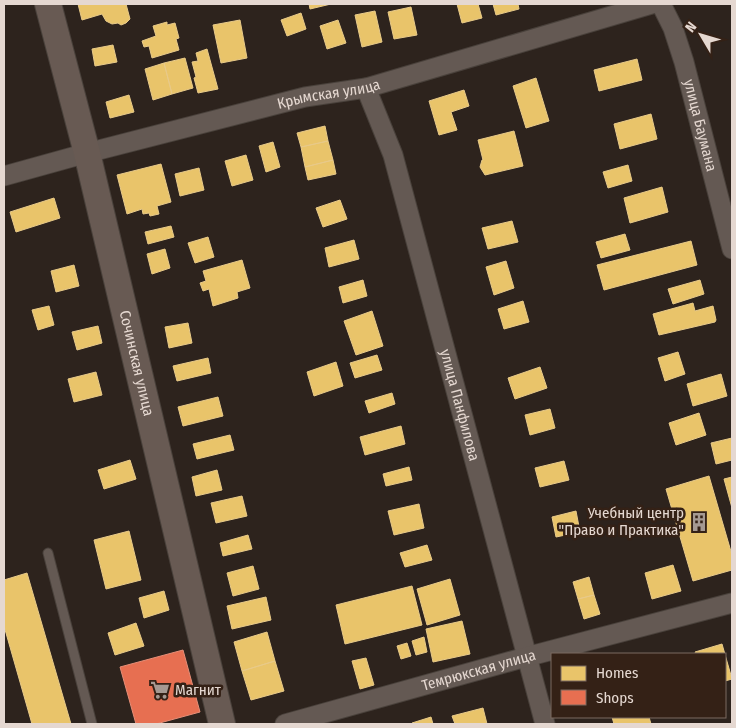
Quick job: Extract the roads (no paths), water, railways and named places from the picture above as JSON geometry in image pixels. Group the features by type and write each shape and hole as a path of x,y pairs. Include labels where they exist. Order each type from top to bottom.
{"street":[{"name":"Сочинская улица","path":"48,4 86,153 222,724"},
{"name":"Крымская улица","path":"4,176 305,97 366,88 652,4"},
{"name":"улица Баумана","path":"662,4 673,28 684,62 732,249"},
{"name":"улица Панфилова","path":"366,88 393,155 545,724"},
{"name":"Темрюкская улица","path":"284,724 526,657 732,603"}],"lane":[{"path":"48,553 92,724"}],"place":[{"name":"Учебный центр \"Право и Практика\"","path":"699,522"},
{"name":"Магнит","path":"160,690"}]}
